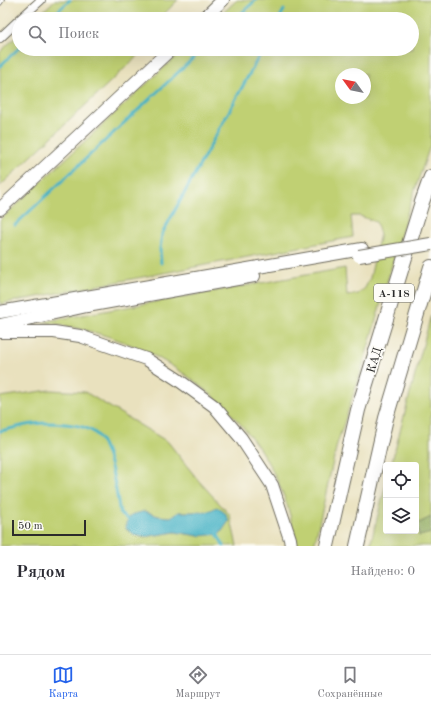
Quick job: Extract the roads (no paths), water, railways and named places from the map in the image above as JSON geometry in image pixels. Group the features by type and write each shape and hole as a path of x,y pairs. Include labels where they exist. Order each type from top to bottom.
{"highway":[{"name":"КАД","path":"327,546 358,410 431,177"},
{"name":"А-118","path":"357,546 386,418 431,267"}],"main road":[{"path":"210,12 223,0"},
{"path":"0,209 164,56"},
{"path":"0,325 87,306 360,253 431,237"},
{"path":"0,312 360,253 431,244"},
{"path":"0,332 54,332 80,336 107,345 146,359 214,406 241,438 272,485 291,546"}],"street":[{"path":"28,12 41,0"},
{"path":"0,38 12,27"}],"water":[{"path":"217,507 225,513 229,521 220,534 199,536 175,532 144,537 134,535 125,527 131,515 145,511 158,516 171,517 179,512 207,512"}],"waterway":[{"path":"57,12 70,0"},
{"path":"243,12 256,0"},
{"path":"0,66 12,55"},
{"path":"15,225 196,56"},
{"path":"161,263 160,249 162,234 259,56"},
{"path":"0,431 39,423 56,423 83,427 95,433 105,448 109,459 120,514 131,521"},
{"path":"216,532 224,546"}]}
